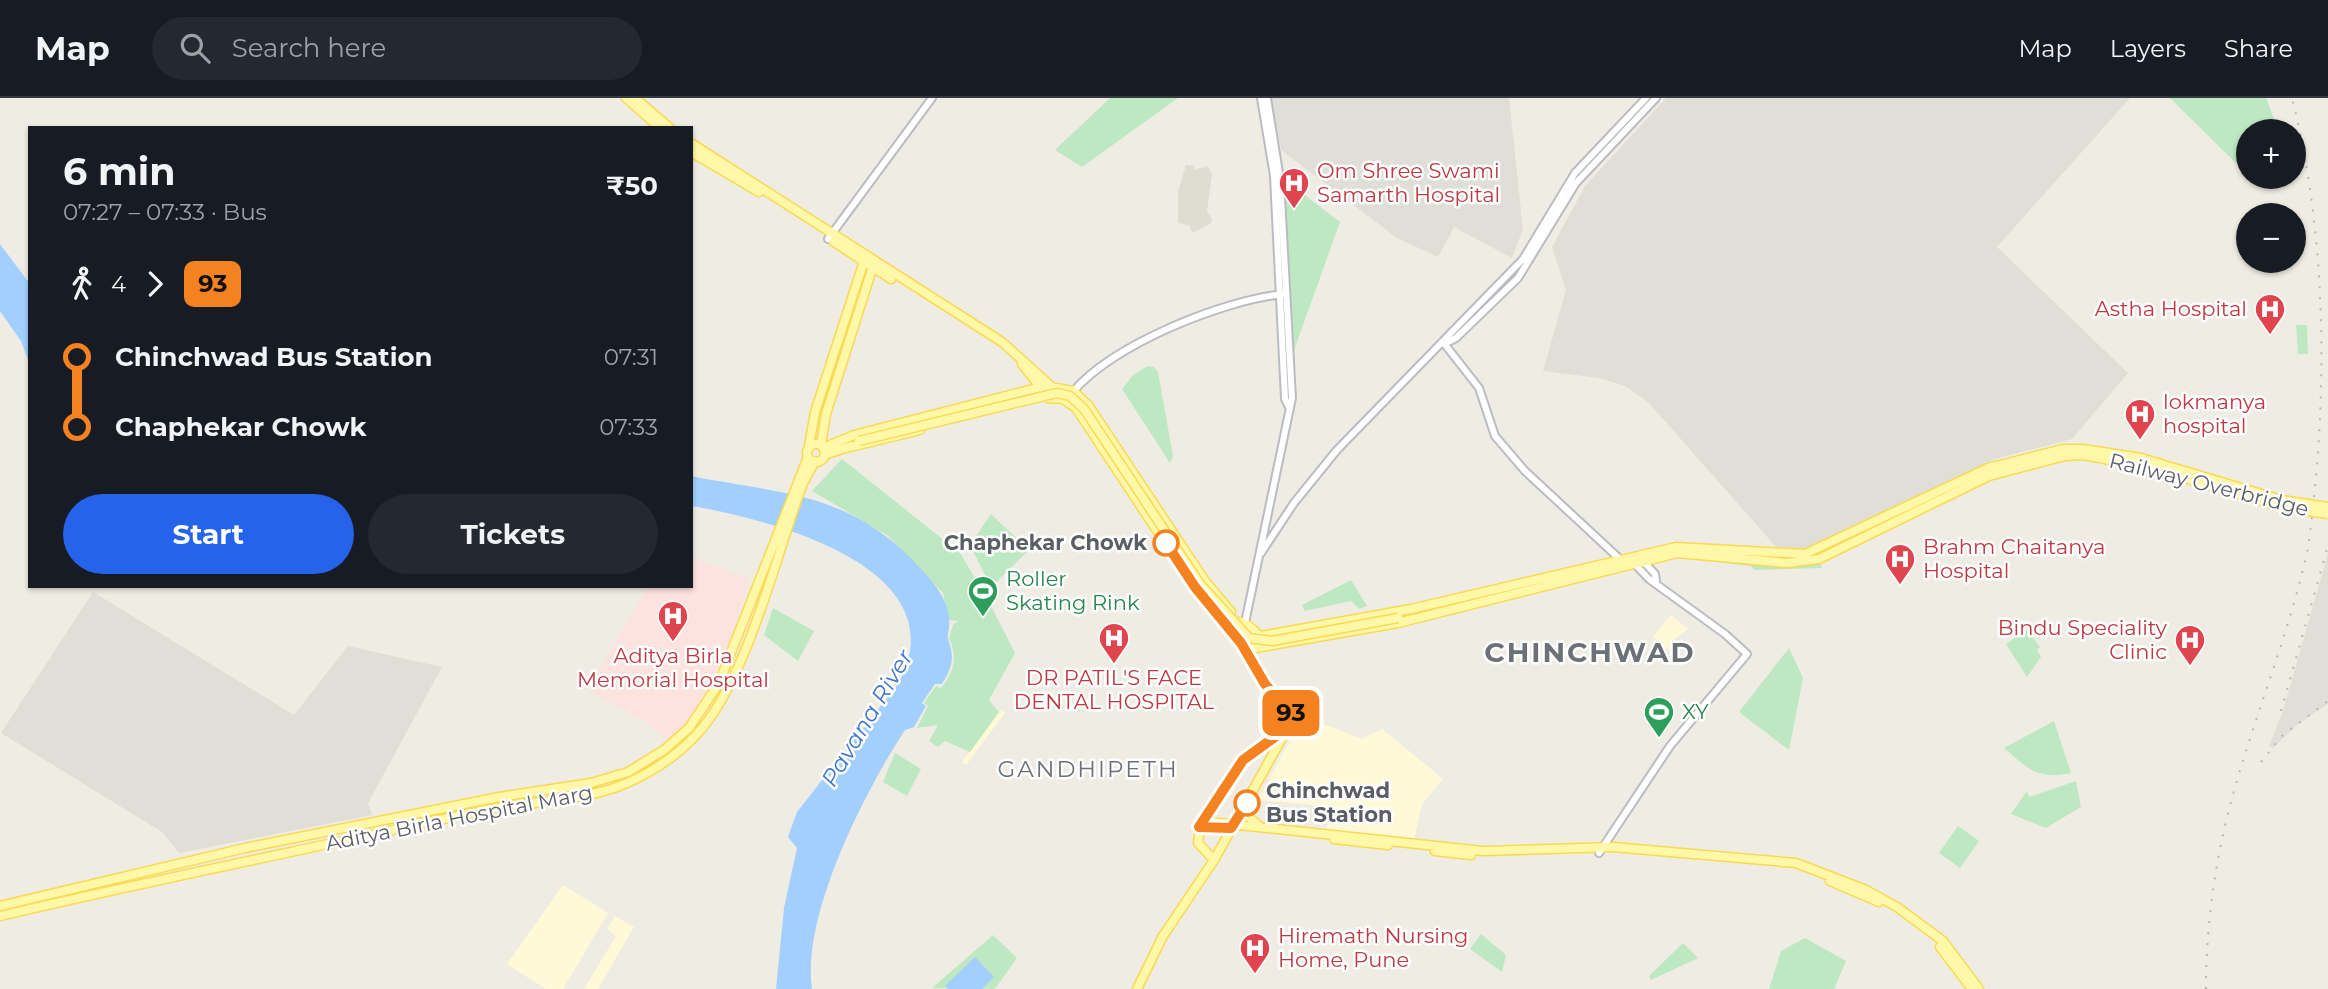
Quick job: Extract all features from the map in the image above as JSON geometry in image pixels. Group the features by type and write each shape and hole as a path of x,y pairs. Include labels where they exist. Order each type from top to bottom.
{"main road":[{"path":"625,98 667,126"},
{"path":"635,98 658,126"},
{"path":"693,144 811,221 865,260 1002,342 1052,385 1056,397"},
{"path":"693,153 811,221"},
{"path":"776,545 799,482 811,459 809,446 815,412 865,260"},
{"path":"874,265 992,340 1039,383 1045,398"},
{"path":"811,459 820,461 826,414 874,265"},
{"path":"844,446 854,435 1039,383 1073,391 1088,405 1205,581 1242,623 1261,636 1461,607 1632,561"},
{"path":"844,446 1065,393 1084,408 1200,584 1249,638 1272,641 1398,618 1457,598 1632,561"},
{"path":"809,446 823,450 844,446 1045,398 1056,397 1068,401 1079,412 1195,587 1241,643 1265,684 1289,710 1290,726 1214,860 1163,936 1137,989"},
{"name":"Railway Overbridge","path":"1632,561 1686,546 1805,554 1998,464 2063,449 2169,471 2328,514"},
{"name":"Railway Overbridge","path":"2281,503 2328,508"},
{"name":"Aditya Birla Hospital Marg","path":"0,906 305,837 499,797 591,783 628,772 664,750 698,718 719,683 776,545"},
{"name":"Aditya Birla Hospital Marg","path":"0,916 307,847 501,807 614,788 637,778 678,752 706,724 734,678 776,545"},
{"path":"1457,598 1461,607"},
{"path":"1241,643 1259,648 1413,614"},
{"path":"1232,632 1242,623"},
{"path":"1250,662 1259,648 1261,636"},
{"path":"1214,860 1198,843 1200,824 1243,760 1290,726"},
{"path":"1247,803 1248,816 1261,829"},
{"path":"379,823 381,833"},
{"path":"1200,824 1482,851 1671,850 1687,855 1805,865 1866,890 1897,907 1943,942 1979,989"},
{"path":"305,837 307,847"},
{"path":"1600,851 1671,855 1696,861 1807,871 1880,903 1925,933 1938,944 1972,989"}],"street":[{"path":"830,237 932,98"},
{"path":"1242,623 1261,553 1268,503 1289,407 1285,399 1283,294 1274,176 1264,98"},
{"path":"1261,553 1311,479 1523,259 1575,173 1646,98"},
{"path":"1442,344 1456,338 1518,278 1576,183 1656,98"},
{"path":"1068,401 1073,391 1116,358 1179,323 1283,294"},
{"path":"1442,344 1479,388 1495,436 1525,471 1632,561 1655,574 1656,581 1745,649 1747,654 1670,746 1600,851"}],"shaded area":[{"path":"1271,98 1509,98 1523,229 1512,258 1454,227 1438,257 1397,238 1281,150"},
{"path":"1666,98 2130,98 1997,247 2128,373 2072,439 1995,459 1805,548 1777,548 1649,403 1625,386 1599,378 1543,371 1566,290 1552,247 1585,186"},
{"path":"1186,165 1194,165 1194,170 1208,166 1212,174 1207,211 1212,219 1210,224 1192,232 1189,225 1178,223 1178,192"},
{"path":"2328,553 2328,704 2298,724 2273,748 2269,746 2283,711"},
{"name":"Aditya Birla Memorial Hospital","path":"693,558 749,579 724,665 712,689 691,721 667,740 643,720 591,692 605,660 647,588 693,588"},
{"path":"93,592 294,715 348,646 442,667 368,803 372,815 179,853 162,832 1,733"},
{"path":"1671,615 1688,629 1672,641 1676,644 1670,651 1653,637"},
{"path":"1001,710 1005,713 966,765 962,762"},
{"path":"1303,716 1362,739 1382,729 1443,779 1422,804 1414,839 1326,829 1334,807 1258,800"},
{"path":"563,885 608,913 563,989 546,989 507,964"},
{"path":"615,916 634,927 598,989 584,989 616,936 607,929"}],"green space":[{"path":"1110,98 1178,98 1082,167 1055,150"},
{"path":"2170,98 2266,98 2274,119 2236,119 2236,163"},
{"path":"1285,180 1340,222 1293,353 1283,182"},
{"path":"2296,325 2307,325 2308,354 2298,354"},
{"path":"1148,366 1154,367 1158,372 1173,456 1170,463 1122,389 1133,375"},
{"path":"842,459 960,553 987,598 973,610 988,600 1015,653 989,700 999,712 970,752 945,741 938,747 929,741 938,725 917,728 928,706 924,703 936,686 941,688 952,670 954,658 949,638 953,625 958,621 948,620 943,593 887,535 812,491"},
{"path":"991,514 1029,550 991,587 970,545"},
{"path":"1725,558 1799,564 1818,559 1822,568 1754,570 1751,566 1725,563"},
{"path":"1351,580 1367,606 1359,609 1351,601 1305,611 1302,605"},
{"path":"773,608 814,631 798,661 764,635"},
{"path":"2027,630 2040,647 2037,650 2041,657 2027,677 2006,644"},
{"path":"1789,648 1803,678 1789,750 1739,712"},
{"path":"2054,721 2071,773 2042,774 2020,762 2004,748"},
{"path":"895,753 921,769 907,796 883,782"},
{"path":"2076,781 2081,807 2046,828 2011,814 2027,791 2029,797"},
{"path":"1958,826 1979,841 1960,868 1939,853"},
{"path":"1481,934 1506,955 1502,972 1470,949"},
{"path":"993,935 1017,958 995,989 932,988"},
{"path":"1805,938 1846,961 1834,989 1769,989 1781,951"},
{"path":"1683,943 1698,958 1651,980 1649,976"}],"water":[{"path":"0,244 28,281 28,360 21,341 0,311"},
{"path":"693,476 788,494 843,511 870,525 896,544 934,584 944,599 949,616 948,638 952,659 947,676 942,684 935,684 922,703 926,706 914,727 905,730 889,756 839,855 816,926 811,959 812,989 776,989 784,908 797,848 788,837 797,812 898,684 911,644 904,609 881,580 848,556 808,537 693,506"},
{"path":"975,957 994,977 982,989 948,989 945,986"}],"railway":[{"path":"2206,989 2210,914 2222,839 2243,760 2301,579 2315,493 2321,379 2318,265 2304,152 2292,98"},
{"path":"2281,711 2328,546"},
{"path":"2261,762 2282,736 2328,701"}],"bus line":[{"name":"93","path":"1166,543 1195,587 1241,643 1265,684 1292,715 1290,726 1238,766 1199,827 1231,828 1247,803"}],"place":[{"name":"Om Shree Swami Samarth Hospital","path":"1294,210"},
{"name":"Astha Hospital","path":"2270,336"},
{"name":"lokmanya hospital","path":"2140,441"},
{"name":"Chaphekar Chowk","path":"1166,543"},
{"name":"Brahm Chaitanya Hospital","path":"1900,586"},
{"name":"Roller Skating Rink","path":"983,618"},
{"name":"Aditya Birla Memorial Hospital","path":"673,643"},
{"name":"DR PATIL'S FACE DENTAL HOSPITAL","path":"1114,665"},
{"name":"Bindu Speciality Clinic","path":"2190,667"},
{"name":"XY","path":"1659,739"},
{"name":"Chinchwad Bus Station","path":"1247,803"},
{"name":"Hiremath Nursing Home, Pune","path":"1255,975"}],"district":[{"name":"CHINCHWAD","path":"1590,652"},
{"name":"GANDHIPETH","path":"1088,769"}],"water label":[{"name":"Pavana River","path":"867,718"}]}
